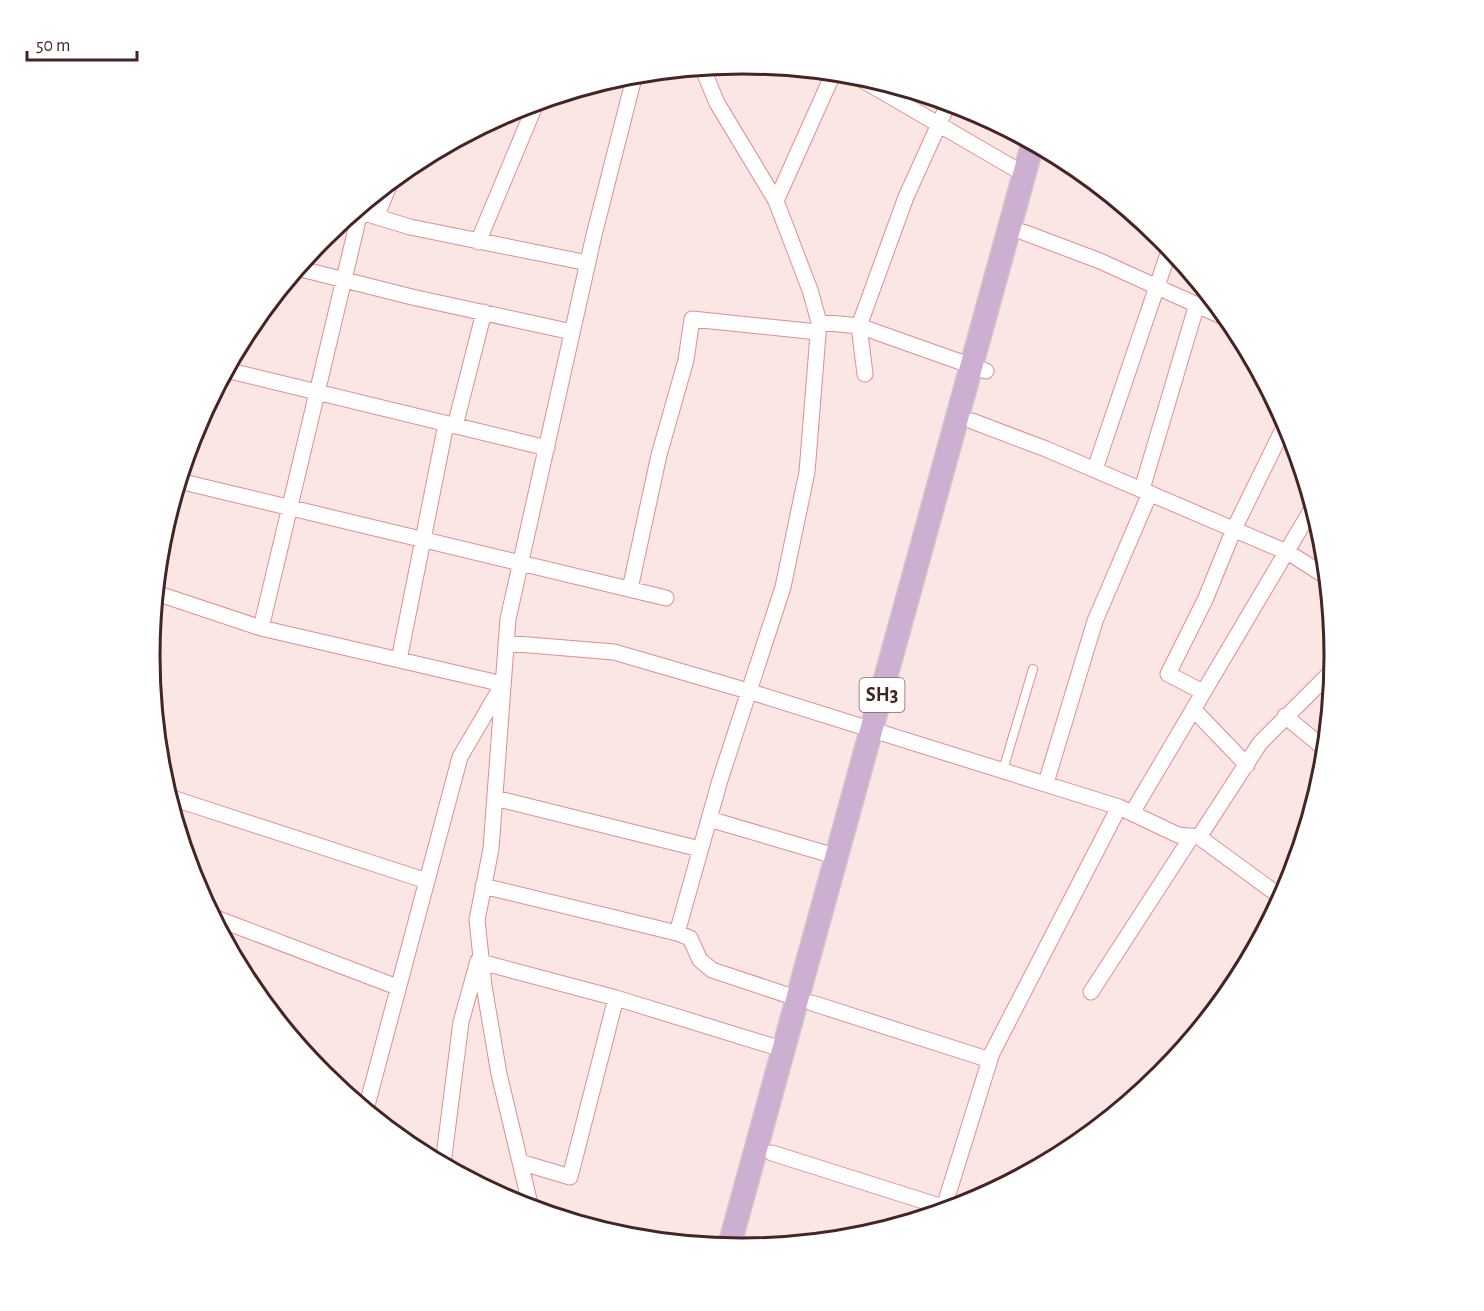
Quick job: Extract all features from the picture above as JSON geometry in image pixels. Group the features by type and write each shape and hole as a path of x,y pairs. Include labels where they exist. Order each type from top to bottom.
{"main road":[{"name":"SH3","path":"732,1237 785,1050 806,1001 979,368 1031,150"},
{"name":"SH3","path":"746,1238 772,1153 838,857 880,731 972,421 979,368 1023,232 1044,158"}],"street":[{"path":"676,933 748,691 783,587 807,472 819,327 810,290 776,201 717,103 705,75"},
{"path":"776,201 830,80"},
{"path":"528,1197 499,1074 480,957 477,920 490,849 508,620 572,332 630,85"},
{"path":"878,90 1024,174"},
{"path":"865,375 859,326 906,197 945,110"},
{"path":"478,242 532,113"},
{"path":"376,217 384,197"},
{"path":"364,213 478,242 588,263"},
{"path":"261,628 316,392 345,280 355,220"},
{"path":"1023,232 1155,285 1211,311"},
{"path":"1095,469 1155,285 1166,257"},
{"path":"306,270 572,332"},
{"path":"1046,783 1095,621 1146,491 1197,304"},
{"path":"399,660 422,539 451,425 484,312"},
{"path":"630,589 659,455 686,360 692,320 819,327 859,326 979,368"},
{"path":"234,372 547,448"},
{"path":"972,421 1095,469 1289,553 1318,571"},
{"path":"1203,692 1168,674 1205,600 1233,529 1280,434"},
{"path":"187,483 666,598"},
{"path":"949,1199 990,1060 1125,810 1203,692 1289,553 1307,518"},
{"path":"163,595 261,628 503,684"},
{"path":"506,643 614,652 1046,783 1125,810 1178,835 1195,836 1274,892"},
{"path":"1091,992 1260,743 1323,679"},
{"path":"368,1101 460,757 503,684"},
{"path":"1192,709 1247,765"},
{"path":"1285,716 1317,743"},
{"path":"495,798 700,849"},
{"path":"179,800 427,881"},
{"path":"709,819 838,857"},
{"path":"483,886 676,933 690,938 700,960 712,970 990,1060"},
{"path":"225,921 397,987"},
{"path":"480,957 785,1050"},
{"path":"444,1155 461,1022 480,957"},
{"path":"520,1162 570,1177 616,998"},
{"path":"772,1153 935,1205"}],"lane":[{"path":"1003,770 1033,669"}]}
